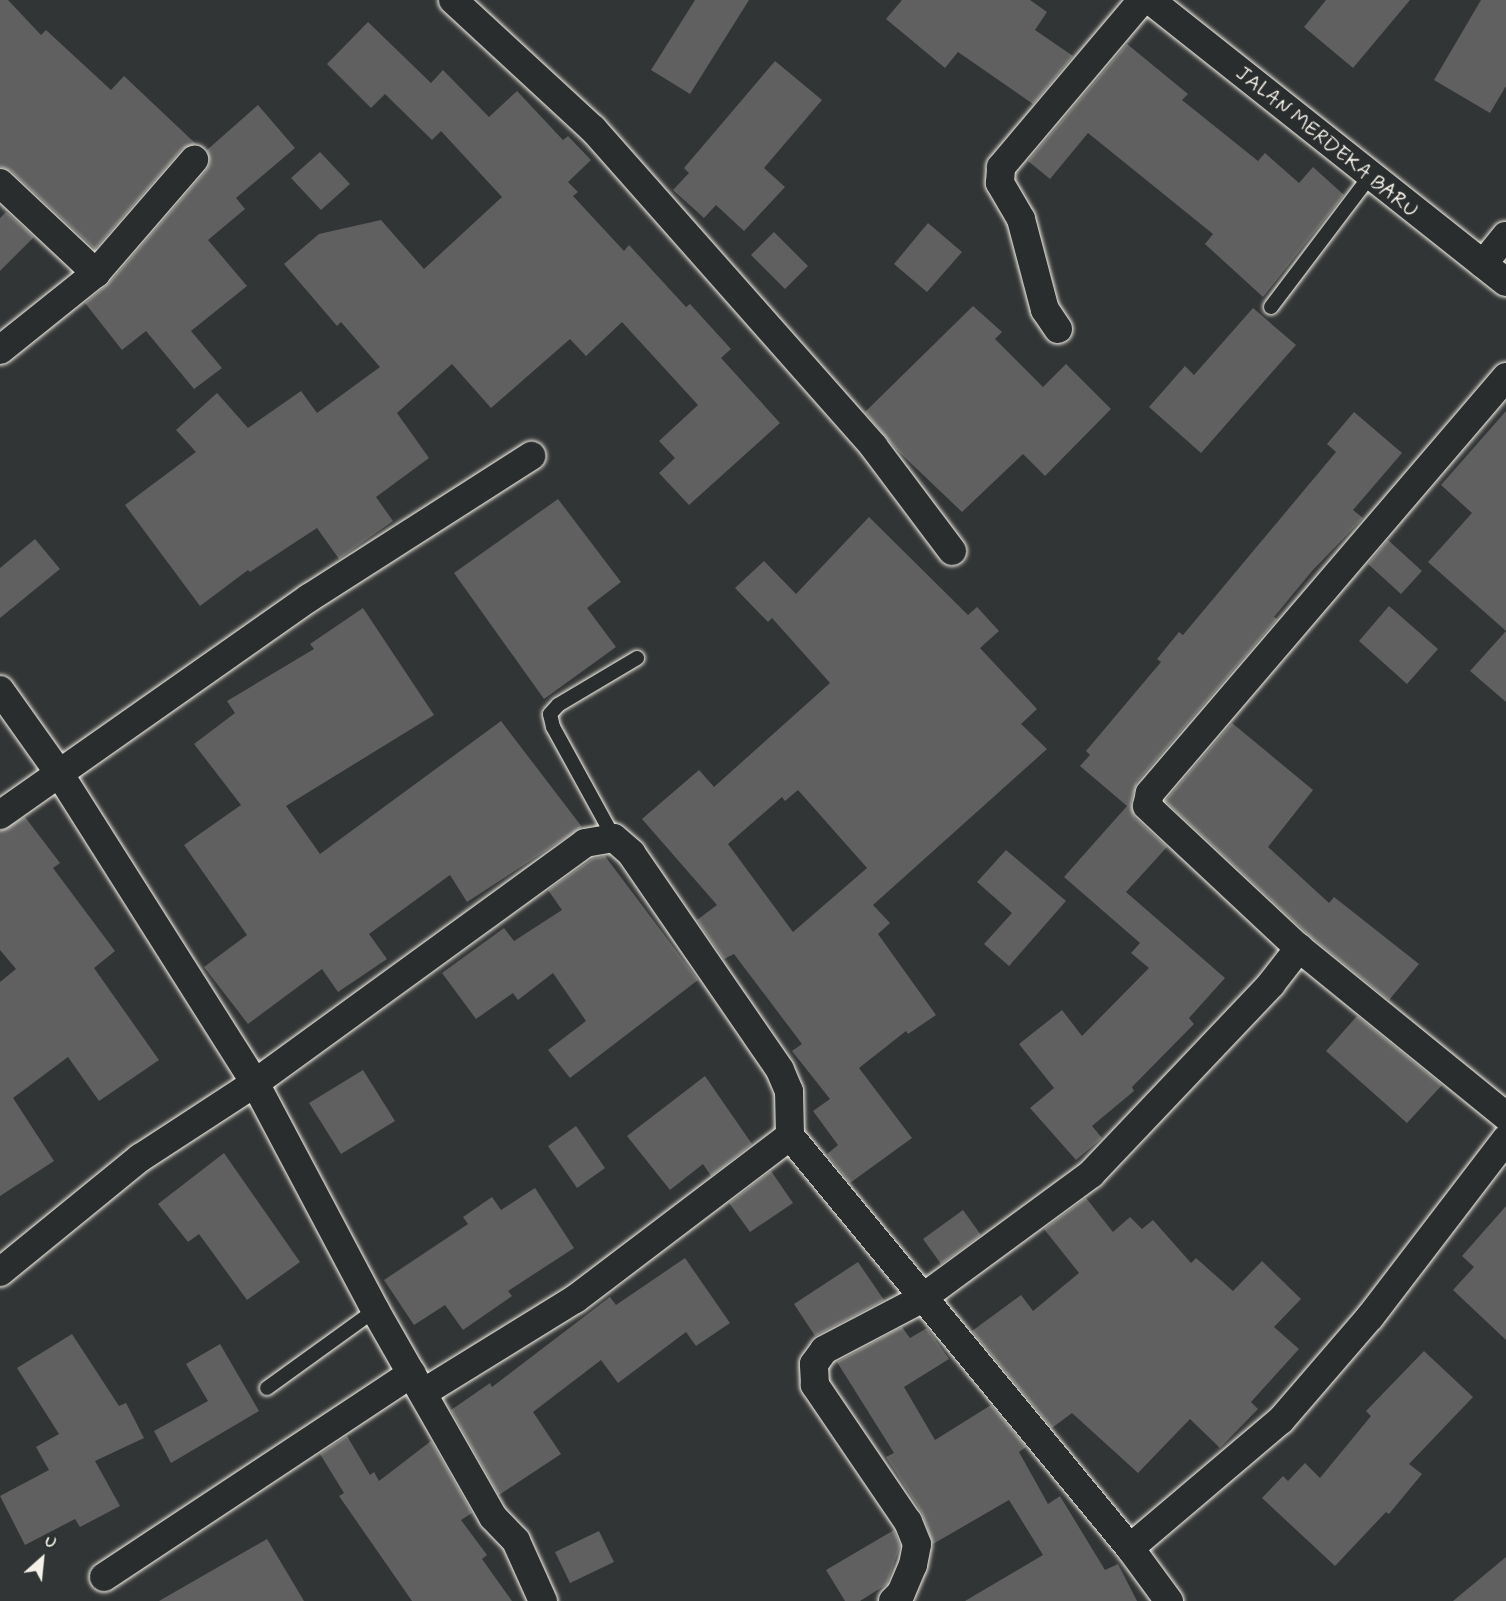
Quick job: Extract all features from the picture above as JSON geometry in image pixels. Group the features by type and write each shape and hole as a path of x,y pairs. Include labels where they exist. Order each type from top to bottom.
{"street":[{"path":"453,0 592,129 874,447 952,551"},
{"path":"1058,329 1045,310 1021,219 1000,183 1001,167 1142,0"},
{"name":"JALAN MERDEKA BARU","path":"1150,0 1506,282"},
{"path":"0,351 96,273 194,160"},
{"path":"0,183 96,273"},
{"path":"1483,264 1506,236"},
{"path":"1506,377 1147,799 1152,814 1299,948 1506,1116"},
{"path":"0,815 309,598 531,456"},
{"path":"0,690 59,773 255,1083 375,1310 493,1517 516,1541 539,1599"},
{"path":"0,1272 140,1158 255,1083 585,843 614,838 632,853 780,1070 790,1102 790,1136 921,1299 1130,1548 1169,1601"},
{"path":"893,1601 901,1593 913,1565 917,1544 908,1522 815,1385 814,1365 824,1350 921,1299 1091,1174 1271,984 1299,948"},
{"path":"104,1577 417,1383 575,1299 790,1136"},
{"path":"1130,1548 1281,1420 1370,1317 1506,1139"}],"lane":[{"path":"1271,307 1370,176"},
{"path":"614,838 553,727 550,714 558,705 637,658"},
{"path":"267,1388 375,1310"}],"building":[{"path":"0,0 8,0 41,35 46,30 111,90 124,76 196,144 182,149 95,249 11,171 0,167"},
{"path":"695,0 749,0 690,94 651,70"},
{"path":"902,0 1030,0 1047,12 1035,30 1073,56 1033,104 958,52 945,68 886,19"},
{"path":"1326,0 1410,0 1353,68 1304,27"},
{"path":"1481,0 1506,0 1506,86 1490,113 1434,80"},
{"path":"368,22 431,83 443,70 489,117 517,91 563,140 568,136 591,160 568,182 578,192 573,196 624,251 629,245 686,307 690,304 731,349 721,358 780,423 689,505 659,473 675,458 659,441 698,405 622,322 586,356 570,339 491,408 452,364 397,413 429,458 376,497 393,521 339,559 317,528 250,572 248,570 200,606 125,505 196,452 176,430 217,393 248,428 301,391 317,413 380,367 341,322 337,326 284,264 319,234 381,220 424,269 502,197 441,131 432,140 385,94 371,108 327,64"},
{"path":"1127,44 1188,94 1182,100 1258,161 1265,153 1299,183 1313,167 1344,195 1263,297 1205,244 1213,234 1088,133 1050,179 1028,161"},
{"path":"775,61 822,100 764,168 785,187 744,231 716,205 704,218 673,190 689,173 684,168"},
{"path":"258,105 295,148 236,198 245,209 208,240 247,286 191,331 222,368 194,389 146,331 122,350 85,303 109,283 206,171 210,163 207,150"},
{"path":"320,152 350,184 321,210 291,178"},
{"path":"6,212 34,237 0,271 0,218"},
{"path":"928,223 962,252 927,292 894,264"},
{"path":"774,232 808,266 785,289 751,255"},
{"path":"973,306 1002,332 995,339 1043,387 1066,364 1111,409 1045,476 1023,454 962,512 896,449 865,412"},
{"path":"1253,308 1296,345 1201,453 1149,407 1185,366 1194,375"},
{"path":"1506,411 1506,631 1428,562 1472,513 1441,485"},
{"path":"1354,412 1402,453 1353,510 1363,518 1312,571 1274,617 1277,619 1137,782 1131,802 1135,818 1167,847 1126,892 1225,978 1189,1018 1194,1024 1132,1087 1134,1091 1092,1126 1102,1138 1076,1160 1030,1108 1054,1088 1019,1044 1062,1010 1082,1036 1149,968 1131,953 1140,943 1064,877 1127,806 1080,766 1090,755 1086,751 1161,662 1157,659 1179,632 1183,635 1336,452 1327,444"},
{"path":"558,499 621,582 587,608 616,647 544,699 454,573"},
{"path":"869,517 968,615 977,607 999,631 980,648 1037,709 1021,724 1047,749 873,905 890,923 878,934 936,1015 908,1034 906,1031 859,1068 912,1138 850,1183 827,1154 838,1145 813,1111 830,1099 792,1051 802,1044 734,954 724,959 697,920 717,905 642,819 699,770 714,787 830,683 772,618 768,622 735,588 764,561 796,594","holes":["798,790 867,868 793,932 728,844 782,797 785,801"]},
{"path":"35,539 60,569 0,618 0,568"},
{"path":"1388,540 1422,571 1401,594 1368,564"},
{"path":"1389,606 1438,649 1407,684 1359,641"},
{"path":"363,608 434,715 286,806 320,854 501,721 582,827 467,902 450,875 369,934 387,959 338,992 322,969 248,1024 204,967 247,935 184,845 241,805 194,744 235,713 227,701 314,649 310,644"},
{"path":"1506,631 1506,702 1470,671"},
{"path":"1232,723 1313,790 1268,847 1329,903 1334,897 1419,964 1389,1000 1310,936 1165,801"},
{"path":"25,817 60,863 53,868 115,951 94,968 159,1060 99,1101 68,1057 13,1098 54,1161 0,1196 0,982 16,969 0,950 0,831"},
{"path":"1006,850 1066,901 1009,966 984,944 1012,913 977,882"},
{"path":"605,856 698,980 570,1078 548,1050 586,1021 553,973 518,1000 513,993 476,1019 442,973 504,928 514,941 562,910 548,890 592,859"},
{"path":"1357,1016 1442,1085 1407,1123 1326,1051"},
{"path":"363,1070 395,1121 341,1154 309,1103"},
{"path":"705,1076 752,1144 711,1176 703,1164 670,1190 627,1136"},
{"path":"576,1126 605,1168 577,1188 548,1146"},
{"path":"224,1153 300,1262 247,1300 199,1234 188,1242 158,1204"},
{"path":"771,1171 793,1203 750,1232 729,1203"},
{"path":"535,1188 574,1248 508,1291 512,1296 463,1330 445,1305 414,1325 384,1280 468,1224 463,1217 492,1197 501,1210"},
{"path":"1086,1198 1113,1232 1130,1217 1142,1229 1153,1220 1191,1263 1196,1258 1233,1291 1262,1261 1301,1299 1274,1327 1299,1349 1251,1402 1258,1409 1220,1448 1190,1419 1138,1473 1072,1413 1052,1428 972,1331 1021,1295 1033,1311 1079,1273 1044,1229"},
{"path":"1506,1206 1506,1340 1453,1290 1474,1267 1462,1256"},
{"path":"963,1210 981,1235 941,1264 923,1239"},
{"path":"685,1258 730,1323 696,1346 686,1332 618,1383 601,1360 533,1412 561,1454 499,1495 451,1410 490,1383 492,1387 610,1297 616,1305"},
{"path":"858,1262 884,1300 815,1336 794,1304"},
{"path":"902,1327 910,1338 927,1328 949,1359 904,1387 935,1440 991,1405 1026,1447 1019,1452 1048,1504 1060,1496 1105,1570 1118,1564 1137,1601 965,1601 1043,1555 1009,1500 933,1544 922,1513 886,1457 894,1453 837,1362"},
{"path":"72,1334 119,1406 126,1403 144,1438 95,1461 120,1506 80,1527 75,1519 25,1545 0,1496 49,1470 36,1447 59,1434 17,1368"},
{"path":"220,1344 259,1411 171,1463 154,1431 208,1401 186,1364"},
{"path":"1424,1351 1473,1397 1409,1464 1422,1474 1389,1514 1386,1512 1335,1566 1262,1498 1283,1476 1288,1481 1305,1463 1320,1478 1371,1416 1366,1411"},
{"path":"347,1436 370,1475 374,1472 379,1481 431,1441 472,1513 461,1520 487,1555 482,1559 512,1601 412,1601 339,1496 344,1493 320,1454"},
{"path":"894,1530 900,1546 887,1584 860,1601 845,1601 826,1570"},
{"path":"599,1531 614,1562 570,1583 555,1552"},
{"path":"267,1539 304,1601 159,1601"},
{"path":"1506,1557 1506,1601 1453,1601"}]}
